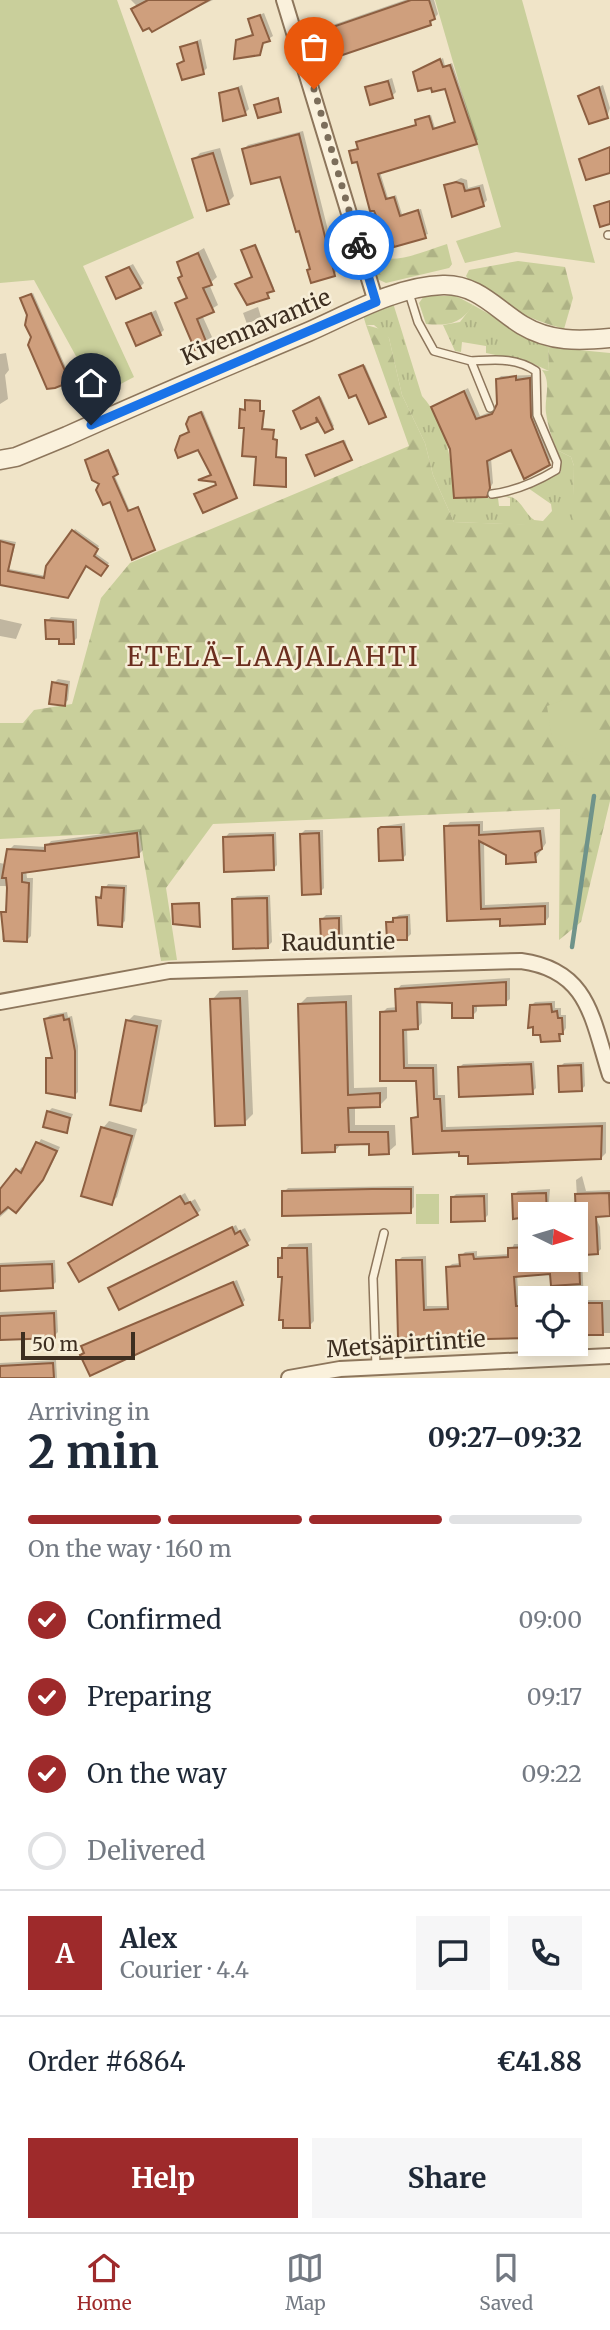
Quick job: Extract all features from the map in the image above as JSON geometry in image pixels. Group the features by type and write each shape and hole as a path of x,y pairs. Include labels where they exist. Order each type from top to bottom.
{"street":[{"path":"285,0 376,302"},
{"name":"Kivennavantie","path":"0,460 16,457 68,436 376,302 437,285 461,287 480,294 523,326 550,338 610,338"},
{"name":"Rauduntie","path":"0,1002 170,971 521,961 554,968 579,989 610,1075"},
{"name":"Metsäpirtintie","path":"289,1378 340,1369 610,1356"}],"lane":[{"path":"409,292 418,322 434,351 471,361 506,359 526,364 536,371 537,415 557,462 556,470 528,484 492,494"},
{"path":"471,361 490,408"},
{"path":"376,1368 373,1278 384,1233"}],"green space":[{"path":"0,0 117,0 194,218 83,266 134,377 98,396 34,280 0,283"},
{"path":"435,0 522,0 595,263 516,252 465,263 456,241 501,227"},
{"path":"447,244 452,264 449,268 386,283 373,277 366,252 376,257 396,259"},
{"path":"518,261 565,267 573,298 564,329 496,301 473,285 466,276 469,270"},
{"path":"424,296 456,296 473,305 459,320 441,325 426,324 419,303"},
{"path":"393,303 422,396 443,431 450,457 455,498 498,498 499,506 510,506 510,498 504,496 514,498 534,520 543,521 552,511 551,504 528,488 561,472 557,450 571,457 574,466 573,527 454,522 433,475 425,443 402,395 389,338 374,325 366,325 363,315"},
{"path":"473,305 548,347 549,371 529,362 486,353 486,346 462,342 461,352 455,351 443,325 460,322"},
{"path":"366,325 384,330 389,338 402,395 425,443 433,475 454,522 572,526 574,466 571,457 557,450 552,437 546,413 547,380 542,370 549,371 548,347 610,353 610,801 581,922 559,940 560,809 213,824 166,888 177,960 161,961 139,832 0,839 0,723 23,723 34,710 72,704 101,598 130,563 409,446"},
{"path":"563,700 597,733 591,763 552,740 547,706"},
{"path":"416,1194 439,1194 439,1224 416,1224"}],"building":[{"path":"148,0 209,0 152,32 149,28 143,31 131,9"},
{"path":"411,0 429,0 435,19 430,21 431,25 322,62 317,47 323,45 318,32"},
{"path":"260,15 270,41 263,43 260,55 234,59 236,40 253,35 248,19"},
{"path":"197,42 204,74 182,80 177,64 184,61 180,47"},
{"path":"440,59 443,67 450,65 477,144 378,174 386,199 394,197 400,216 418,210 426,238 394,247 390,234 385,236 374,211 370,211 357,162 352,163 349,151 358,149 356,142 416,125 415,120 429,116 433,129 455,122 445,89 418,91 413,72"},
{"path":"388,81 393,98 370,105 365,87"},
{"path":"599,87 608,118 589,124 578,96"},
{"path":"238,88 246,115 223,121 219,93"},
{"path":"278,98 281,112 258,118 254,105"},
{"path":"299,134 335,276 311,283 307,270 310,269 299,231 296,232 280,177 251,184 242,149"},
{"path":"610,147 610,173 586,180 579,159"},
{"path":"213,153 229,204 207,211 192,159"},
{"path":"456,182 463,184 465,191 479,188 484,206 452,217 444,185"},
{"path":"610,201 610,224 600,227 594,206"},
{"path":"255,245 274,291 267,293 269,298 247,305 235,284 252,277 241,250"},
{"path":"198,253 212,285 203,288 214,312 197,319 207,344 195,350 175,303 187,298 178,278 182,276 177,262"},
{"path":"129,267 141,288 116,299 106,277"},
{"path":"31,294 70,382 55,388 47,389 28,345 31,337 25,325 27,315 20,298"},
{"path":"151,313 161,335 136,346 126,323"},
{"path":"363,365 386,417 369,424 356,395 349,398 339,375"},
{"path":"516,376 516,380 530,378 531,417 550,465 524,479 511,450 487,461 490,488 487,497 454,498 450,449 431,407 464,391 476,419 492,414 497,404 496,379"},
{"path":"319,397 333,429 325,433 316,417 317,422 301,429 293,411"},
{"path":"245,400 260,401 260,411 264,411 262,429 274,430 273,439 277,440 276,457 286,458 286,487 254,485 256,457 242,456 244,428 239,428 240,409 245,410"},
{"path":"201,412 237,498 203,513 194,494 216,485 215,482 198,480 211,475 198,450 178,458 175,450 180,436 189,432 186,424 189,417"},
{"path":"343,441 352,460 315,476 306,455"},
{"path":"108,450 118,474 113,477 128,511 138,507 155,550 132,560 110,502 103,505 96,490 99,484 92,480 85,460"},
{"path":"72,530 98,549 94,556 108,566 101,576 86,566 68,598 0,585 0,541 14,545 8,571 44,578 46,566"},
{"path":"45,620 73,622 74,644 59,644 59,639 46,639"},
{"path":"52,682 67,685 65,706 49,704"},
{"path":"479,825 479,835 540,831 542,849 535,853 536,862 506,864 506,855 479,841 481,909 545,906 545,924 500,926 500,919 447,921 444,826"},
{"path":"401,827 403,860 379,861 378,829"},
{"path":"137,833 139,857 22,873 22,882 29,883 27,942 4,941 1,912 6,912 7,888 6,878 2,878 7,849 45,851 45,845"},
{"path":"319,833 321,894 302,895 300,834"},
{"path":"273,835 274,870 224,872 223,837"},
{"path":"102,887 124,888 122,927 98,925 96,897 101,898"},
{"path":"267,898 268,948 233,949 232,899"},
{"path":"199,903 200,927 173,924 172,904"},
{"path":"407,917 407,940 387,940 386,922 393,922 393,918"},
{"path":"339,918 339,942 321,942 320,919"},
{"path":"506,982 506,1005 473,1006 473,1018 452,1018 452,1003 417,1002 418,1029 403,1030 404,1068 433,1068 434,1099 440,1099 442,1131 602,1126 601,1159 468,1164 468,1156 459,1156 459,1152 413,1154 411,1118 418,1117 416,1081 380,1081 380,1012 396,1011 395,989"},
{"path":"240,998 245,1125 215,1126 210,999"},
{"path":"346,1002 348,1095 380,1093 380,1107 348,1108 349,1132 388,1132 389,1154 369,1155 369,1144 335,1145 335,1152 302,1153 298,1004"},
{"path":"551,1004 552,1012 557,1011 558,1018 562,1018 563,1034 559,1034 560,1041 541,1042 540,1035 533,1035 533,1027 528,1028 530,1005"},
{"path":"63,1015 64,1020 69,1019 75,1051 75,1098 46,1093 46,1058 52,1058 44,1019"},
{"path":"126,1020 157,1026 141,1111 110,1105"},
{"path":"531,1064 533,1094 459,1097 458,1067"},
{"path":"581,1065 582,1091 559,1092 558,1066"},
{"path":"47,1111 70,1118 67,1133 43,1127"},
{"path":"101,1127 132,1136 112,1205 81,1196"},
{"path":"36,1142 57,1151 43,1180 16,1213 8,1207 0,1214 0,1189 16,1169 21,1173"},
{"path":"411,1189 411,1213 282,1216 282,1191"},
{"path":"546,1193 546,1202 518,1202 518,1218 513,1219 512,1194"},
{"path":"609,1193 610,1216 596,1217 598,1254 588,1255 588,1202 575,1202 575,1194"},
{"path":"180,1196 185,1204 190,1202 198,1215 79,1282 68,1263"},
{"path":"484,1196 485,1221 451,1222 451,1197"},
{"path":"232,1227 235,1234 240,1231 248,1245 119,1310 108,1288"},
{"path":"282,1248 307,1248 310,1328 283,1328 283,1320 279,1320 282,1277 278,1277 278,1258 282,1258"},
{"path":"508,1248 518,1248 518,1272 580,1272 580,1284 551,1286 550,1274 514,1277 518,1306 518,1338 398,1338 396,1260 422,1260 424,1310 448,1309 446,1267 460,1266 459,1255 473,1254 474,1259 508,1257"},
{"path":"52,1264 53,1288 0,1291 0,1266"},
{"path":"233,1282 243,1305 90,1376 80,1355 84,1353 81,1346"},
{"path":"588,1303 602,1303 603,1335 588,1335"},
{"path":"54,1313 55,1338 0,1340 0,1316"},
{"path":"53,1363 54,1378 0,1378 0,1366"}],"waterway":[{"path":"572,947 594,796"}],"way so far":[{"path":"314,89 359,245"}],"district":[{"name":"ETELÄ-LAAJALAHTI","path":"273,657"}],"route":[{"path":"91,425 376,302 359,245"}]}
